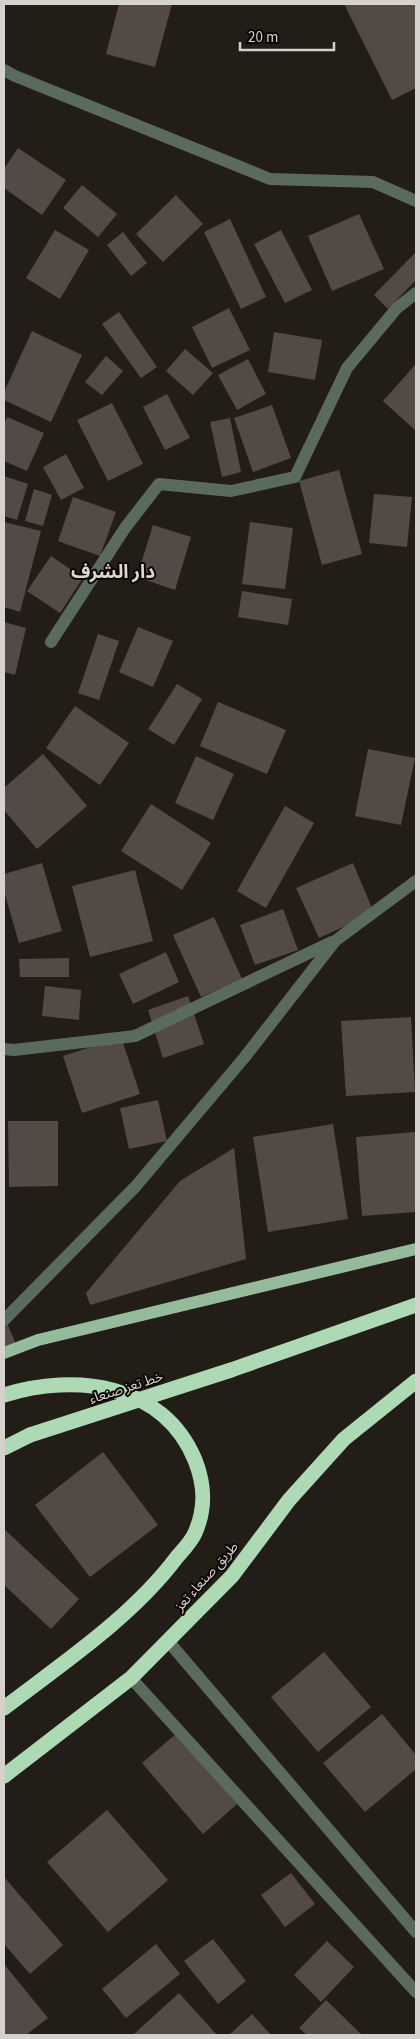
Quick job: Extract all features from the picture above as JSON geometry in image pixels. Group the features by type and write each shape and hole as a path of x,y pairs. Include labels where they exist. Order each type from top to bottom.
{"highway":[{"name":"خط تعز صنعاء","path":"4,1448 30,1435 231,1370 416,1305"},
{"name":"طريق صنعاء تعز","path":"4,1776 131,1678 232,1576 289,1500 344,1439 416,1381"},
{"path":"4,1395 47,1385 81,1385 105,1388 128,1394 172,1423 187,1441 200,1472 204,1498 195,1534 163,1576 103,1632 4,1708"}],"main road":[{"path":"4,1353 38,1340 416,1249"}],"street":[{"path":"4,70 24,80 270,179 373,182 416,201"},
{"path":"51,642 125,528 159,484 232,491 295,477 347,368 398,308 416,292"},
{"path":"4,1049 14,1050 135,1036 335,941 416,881"},
{"path":"4,1320 136,1186 244,1058 335,941"},
{"path":"168,1641 416,1932"},
{"path":"131,1678 416,1992"}],"building":[{"path":"119,4 172,4 155,67 106,54"},
{"path":"344,4 416,4 416,88 392,100"},
{"path":"18,148 66,180 42,215 4,188 4,169"},
{"path":"82,185 117,214 98,237 63,208"},
{"path":"176,195 203,224 163,262 136,234"},
{"path":"359,214 384,269 332,291 308,236"},
{"path":"230,219 266,297 241,309 204,232"},
{"path":"55,230 89,250 60,299 26,278"},
{"path":"281,230 312,290 285,303 254,244"},
{"path":"123,232 147,263 131,276 107,245"},
{"path":"415,253 416,280 388,309 374,295"},
{"path":"229,308 250,350 212,368 192,327"},
{"path":"119,312 157,367 141,378 102,324"},
{"path":"32,331 82,355 51,422 4,400 4,392"},
{"path":"274,332 322,340 315,380 268,372"},
{"path":"185,349 213,373 193,395 166,371"},
{"path":"106,356 123,371 102,395 85,382"},
{"path":"248,359 266,394 237,410 218,375"},
{"path":"416,366 416,431 383,401"},
{"path":"167,394 190,438 165,450 143,407"},
{"path":"112,403 143,464 108,481 77,420"},
{"path":"272,405 291,458 253,472 234,418"},
{"path":"7,417 44,433 27,471 4,461 4,425"},
{"path":"230,418 241,472 222,477 210,422"},
{"path":"66,454 84,488 61,500 43,467"},
{"path":"339,470 362,554 322,565 299,481"},
{"path":"4,476 28,484 17,520 4,516"},
{"path":"34,489 52,495 43,526 25,521"},
{"path":"374,494 412,497 407,547 369,543"},
{"path":"73,497 116,512 100,556 58,541"},
{"path":"4,522 41,531 20,612 4,607"},
{"path":"250,522 293,528 285,589 242,584"},
{"path":"153,525 191,537 175,590 137,577"},
{"path":"51,556 83,578 60,613 27,591"},
{"path":"242,591 292,599 288,625 238,617"},
{"path":"4,622 26,628 15,675 4,672"},
{"path":"138,627 173,641 153,687 119,672"},
{"path":"98,634 119,641 99,700 78,693"},
{"path":"177,684 202,699 174,745 148,729"},
{"path":"218,702 286,730 267,774 200,746"},
{"path":"75,706 129,743 100,785 46,748"},
{"path":"368,749 415,758 401,825 355,816"},
{"path":"43,754 87,806 37,849 4,810 4,788"},
{"path":"196,756 234,774 213,820 175,803"},
{"path":"151,804 211,843 182,890 121,851"},
{"path":"285,806 314,823 266,908 237,891"},
{"path":"42,863 62,931 19,943 4,891 4,874"},
{"path":"353,863 374,913 319,938 296,888"},
{"path":"135,870 153,941 90,957 72,886"},
{"path":"283,909 298,950 255,965 240,925"},
{"path":"214,917 242,979 201,997 173,935"},
{"path":"166,952 179,982 133,1004 119,974"},
{"path":"69,958 69,977 20,977 19,959"},
{"path":"45,986 81,990 79,1020 42,1016"},
{"path":"188,996 204,1044 163,1058 148,1010"},
{"path":"411,1017 415,1092 346,1096 341,1021"},
{"path":"121,1037 140,1094 82,1113 63,1056"},
{"path":"158,1100 167,1141 129,1149 120,1108"},
{"path":"8,1121 58,1121 58,1186 9,1187"},
{"path":"333,1124 348,1219 268,1232 253,1137"},
{"path":"416,1132 416,1212 362,1216 356,1137"},
{"path":"234,1148 246,1259 90,1305 86,1293 180,1181"},
{"path":"4,1316 16,1344 4,1349"},
{"path":"103,1452 158,1525 90,1577 35,1505"},
{"path":"4,1529 79,1599 51,1629 4,1585"},
{"path":"324,1652 371,1707 318,1752 271,1697"},
{"path":"382,1714 416,1755 416,1769 365,1812 323,1763"},
{"path":"177,1733 237,1804 203,1834 142,1763"},
{"path":"107,1810 168,1880 108,1932 47,1862"},
{"path":"291,1873 315,1904 285,1927 261,1895"},
{"path":"4,1877 63,1945 30,1974 4,1944"},
{"path":"213,1939 246,1981 218,2004 184,1961"},
{"path":"327,1941 354,1967 321,2002 294,1975"},
{"path":"156,1944 180,1974 126,2018 102,1989"},
{"path":"4,1964 48,2018 26,2035 4,2035"},
{"path":"179,1993 217,2035 133,2035"},
{"path":"326,2000 362,2035 307,2035 299,2028"},
{"path":"252,2014 271,2035 229,2035"}],"district":[{"name":"دار الشرف","path":"113,571"}]}
